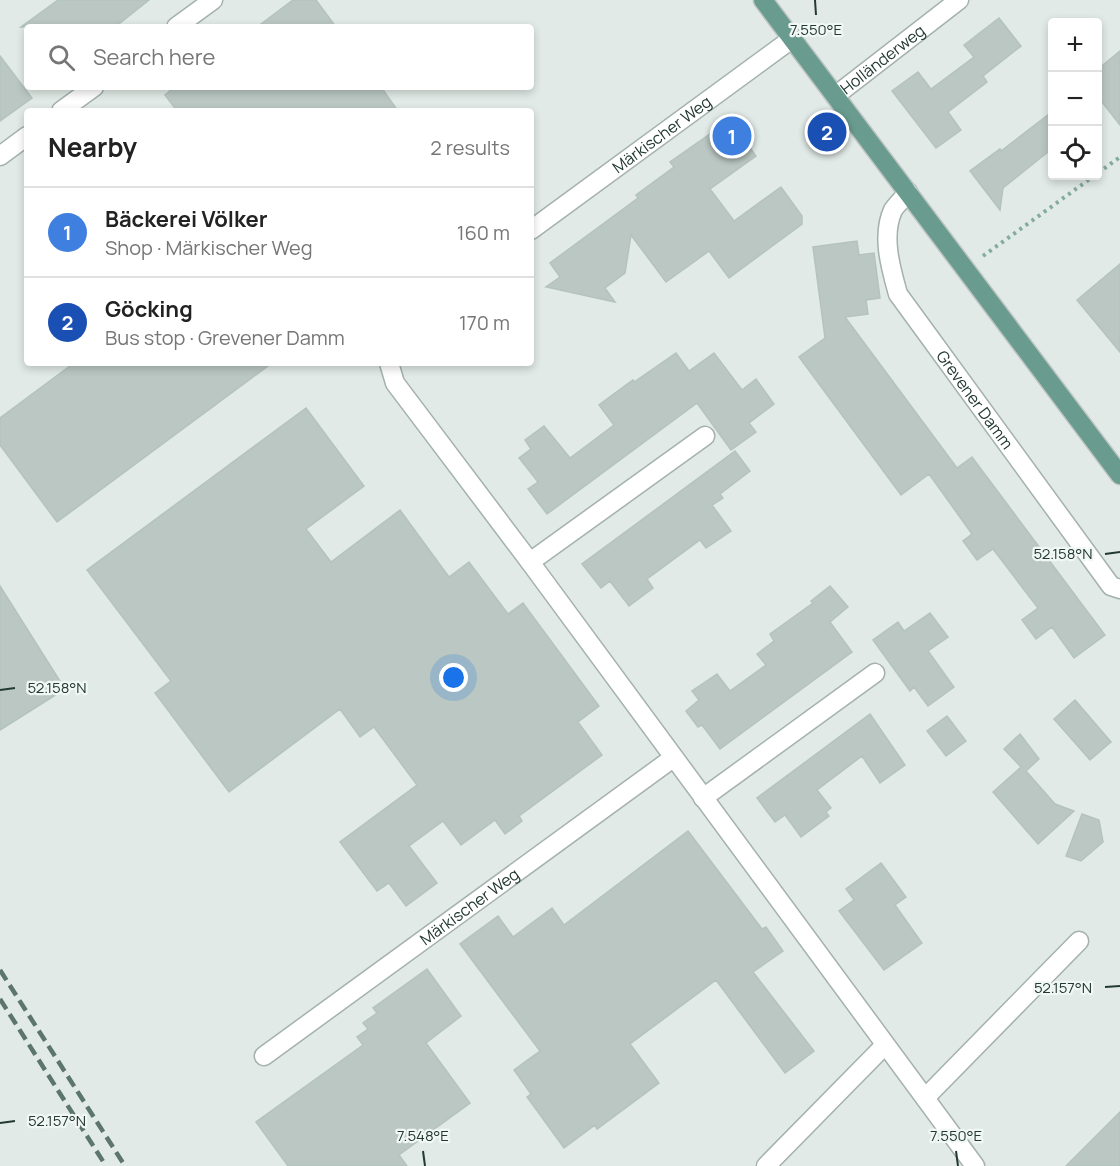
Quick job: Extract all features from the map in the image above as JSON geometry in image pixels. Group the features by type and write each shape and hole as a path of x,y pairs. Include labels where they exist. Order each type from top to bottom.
{"main road":[{"path":"763,0 1120,475"}],"street":[{"path":"180,24 213,0"},
{"name":"Holländerweg","path":"835,96 959,0"},
{"name":"Märkischer Weg","path":"534,228 794,39"},
{"path":"65,108 90,90"},
{"path":"0,156 24,138"},
{"name":"Grevener Damm","path":"908,192 893,211 888,236 891,268 898,294 1111,586 1120,589"},
{"path":"389,366 395,383 530,562 975,1166"},
{"path":"530,562 705,436"},
{"path":"703,798 875,674"},
{"name":"Märkischer Weg","path":"264,1056 673,758"},
{"path":"925,1098 1079,941"},
{"path":"766,1166 885,1045"}],"path":[{"path":"1102,170 1120,157"},
{"path":"965,269 1088,180"}],"building":[{"path":"58,0 149,0 119,24 25,24"},
{"path":"293,0 316,0 334,24 261,24"},
{"path":"999,18 1021,46 983,76 987,82 948,112 961,130 936,148 892,91 918,72 931,89 974,57 964,45"},
{"path":"1120,51 1120,125 1102,102 1102,66"},
{"path":"0,56 32,98 0,121"},
{"path":"171,90 383,90 396,108 175,108 165,95"},
{"path":"1048,115 1048,152 1003,188 1000,210 970,171 1000,149 1001,151"},
{"path":"730,120 756,156 710,189 734,221 781,187 802,216 802,224 729,278 709,251 666,282 631,235 625,273 605,288 615,302 546,287 560,277 550,263 638,198 636,195 674,167 670,162"},
{"path":"857,241 859,255 874,253 880,298 866,300 868,314 845,317 957,468 972,457 1105,635 1074,658 1052,627 1036,639 1022,620 1038,608 993,549 977,560 963,541 972,534 929,474 901,495 799,357 825,338 813,247"},
{"path":"1120,264 1120,352 1077,300"},
{"path":"676,353 689,371 714,353 742,390 756,379 774,404 749,423 756,432 731,450 697,403 547,514 528,489 538,482 519,458 531,449 525,440 544,426 570,458 614,425 599,405"},
{"path":"70,366 268,366 57,522 0,445 0,418"},
{"path":"306,408 364,486 306,529 331,562 400,510 449,577 469,562 508,614 523,603 599,706 578,722 602,755 519,816 522,821 505,834 495,820 461,845 443,821 409,846 437,883 406,906 389,883 377,891 340,842 417,785 374,727 360,737 340,709 229,792 155,693 171,681 87,570"},
{"path":"735,451 750,471 720,494 723,498 712,505 731,531 706,548 700,540 647,579 653,588 629,606 610,581 601,588 582,564"},
{"path":"0,586 65,689 0,730"},
{"path":"830,586 848,607 830,622 852,652 720,749 702,725 698,727 686,711 699,700 692,691 717,674 730,691 766,665 757,654 774,641 770,634 813,603 811,601"},
{"path":"930,613 948,637 928,651 954,687 928,706 914,687 910,691 873,640 898,622 904,631"},
{"path":"1075,700 1111,742 1090,760 1054,719"},
{"path":"870,714 905,765 880,783 862,756 817,790 831,808 826,812 829,816 801,837 785,815 775,822 757,798"},
{"path":"947,716 966,741 946,756 927,731"},
{"path":"1020,734 1039,759 1026,771 1055,804 1074,811 1038,844 993,792 1021,767 1004,749"},
{"path":"1082,814 1099,820 1103,842 1081,861 1066,856"},
{"path":"688,831 762,929 766,927 783,951 753,972 814,1051 785,1073 716,980 630,1044 659,1083 597,1129 595,1125 564,1148 527,1097 531,1094 514,1070 540,1051 460,944 498,916 513,937 552,908 564,925"},
{"path":"881,863 906,897 895,905 922,943 884,970 839,911 854,900 846,889"},
{"path":"427,969 461,1016 426,1043 470,1103 399,1155 407,1166 288,1166 256,1122 363,1045 357,1037 368,1029 363,1023 377,1013 373,1008"},
{"path":"1120,1112 1120,1166 1066,1166"}],"railway":[{"path":"0,970 125,1166"},
{"path":"0,999 106,1166"}],"place":[{"name":"Göcking","path":"827,132"},
{"name":"Bäckerei Völker","path":"732,136"}]}
